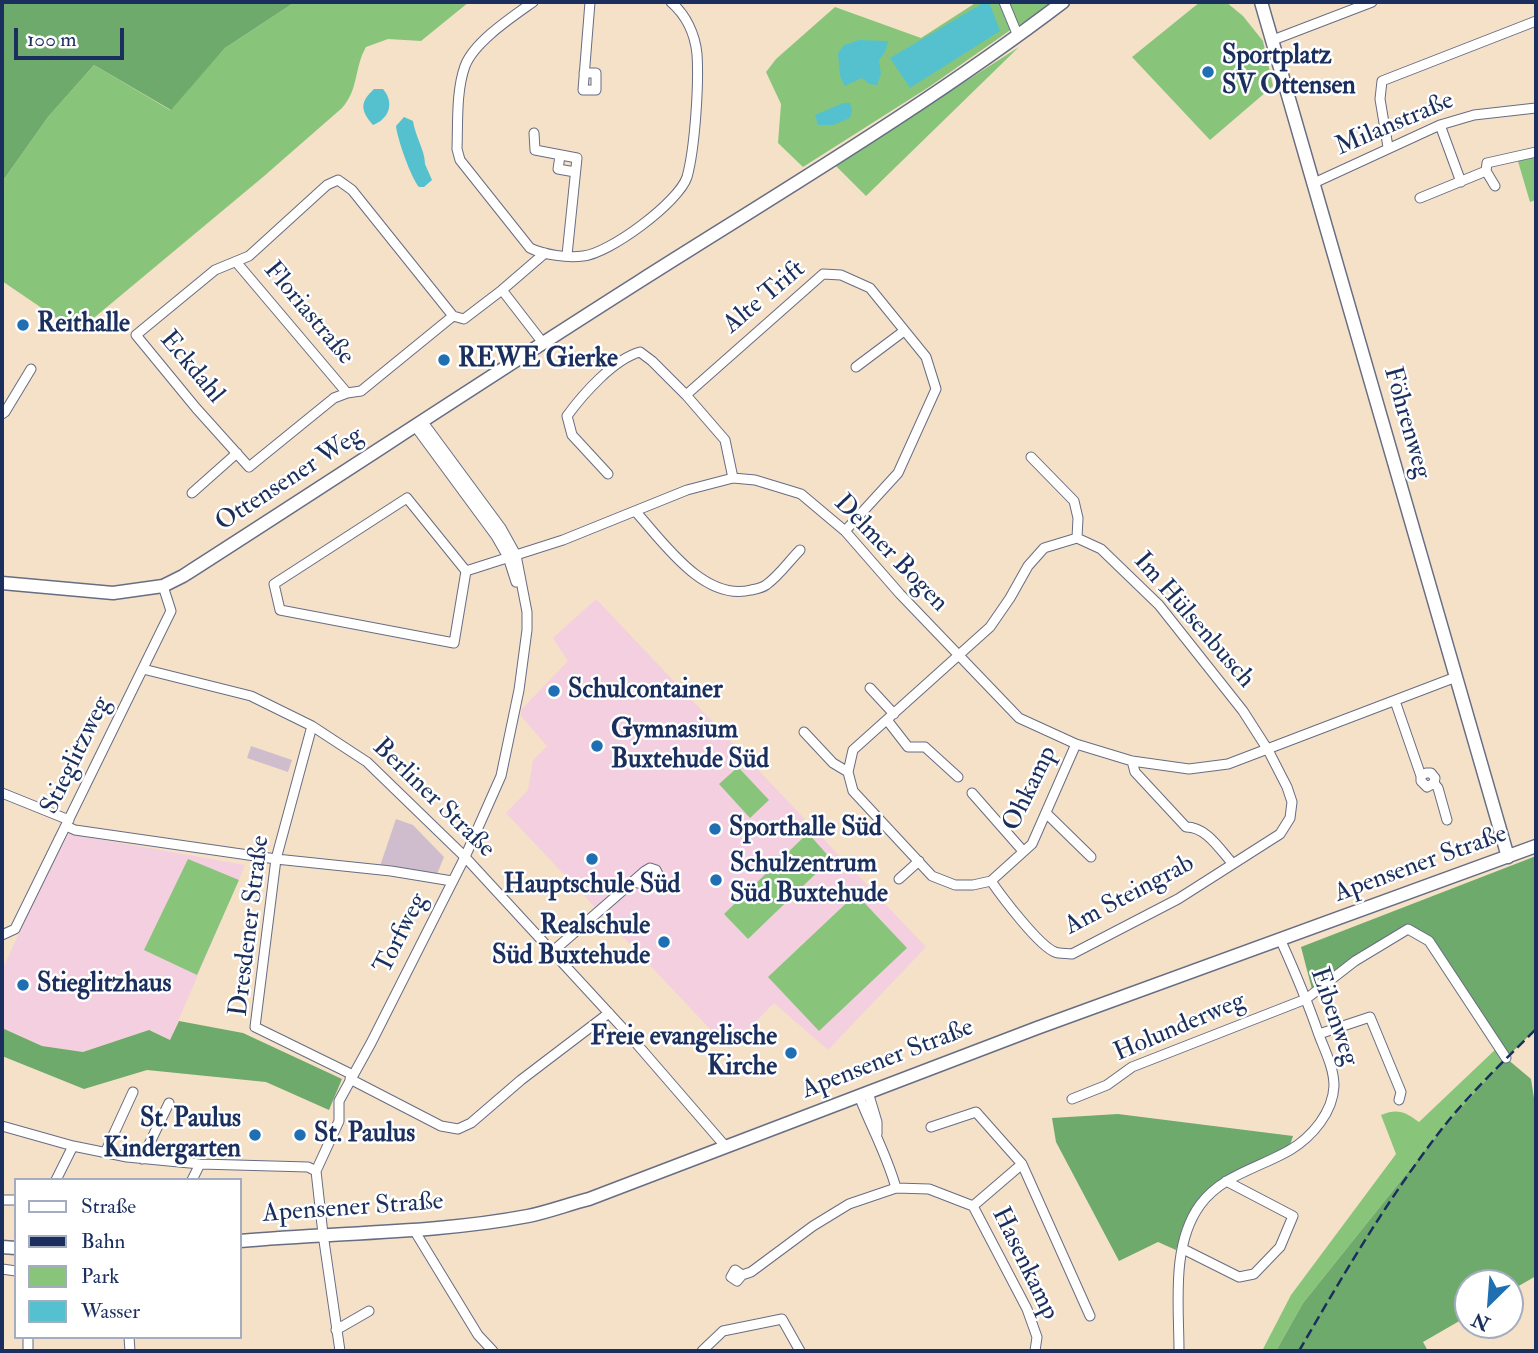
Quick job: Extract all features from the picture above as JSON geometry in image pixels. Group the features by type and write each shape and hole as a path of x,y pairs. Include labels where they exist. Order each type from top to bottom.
{"street":[{"path":"533,2 484,41 469,58 462,80 457,149 460,160 530,248 545,253 583,257 599,252 663,210 681,189 687,177 694,131 698,54 686,18 671,2"},
{"path":"583,90 590,2"},
{"path":"1004,2 1018,36"},
{"name":"Ottensener Weg","path":"2,583 113,593 163,586 191,571 830,161 1018,36 1063,2"},
{"name":"Föhrenweg","path":"1261,2 1508,857"},
{"path":"1273,40 1372,2"},
{"path":"1388,147 1380,99 1382,81 1536,21"},
{"name":"Milanstraße","path":"1314,183 1440,125 1474,115 1536,108"},
{"path":"1440,125 1461,182"},
{"path":"534,133 535,150 576,158 567,255"},
{"path":"1495,186 1486,171 1487,163 1536,152"},
{"path":"560,156 558,169 575,172"},
{"path":"1420,198 1486,171"},
{"name":"Eckdahl","path":"237,453 136,335 215,271 250,256 327,185 338,180 352,190 453,316"},
{"path":"192,493 237,453 249,467 334,398 361,391 453,316 464,319 545,253"},
{"name":"Floriastraße","path":"237,262 347,393"},
{"name":"Alte Trift","path":"687,395 823,275 841,275 870,288 926,357 936,389 898,473 845,531"},
{"path":"502,290 543,343"},
{"path":"856,367 904,331"},
{"path":"608,474 572,435 567,416 579,399 626,355 640,352 687,395 725,440 733,478"},
{"path":"2,414 31,369"},
{"name":"Torfweg","path":"316,1171 339,1121 339,1101 465,857 501,776 519,690 524,649 512,556 501,528 419,423"},
{"path":"991,881 955,885 932,876 853,791 848,772 853,750 990,627 1028,566 1044,548 1077,538 1078,518 1073,501 1031,457"},
{"name":"Delmer Bogen","path":"466,571 636,512 687,490 733,478 755,480 801,494 845,531 959,657 1019,718 1076,744 1132,761 1189,769 1228,764 1456,677"},
{"path":"407,498 466,571 454,643 280,610 274,584 407,498"},
{"path":"636,512 694,575 727,590 744,592 765,587 800,550"},
{"name":"Im Hülsenbusch","path":"1077,538 1101,549 1159,605 1243,711 1268,750"},
{"name":"Stieglitzweg","path":"2,935 15,929 171,611 163,586"},
{"name":"Berliner Straße","path":"143,669 251,696 312,726 354,752 465,857 609,1013 726,1147"},
{"path":"870,688 908,747 925,747 958,777"},
{"path":"1395,701 1422,776 1421,781 1424,786 1434,783 1438,788 1447,820"},
{"name":"Dresdener Straße","path":"312,726 276,859 254,1027 351,1077"},
{"path":"804,732 833,763 848,772"},
{"name":"Ohkamp","path":"991,881 1032,844 1076,744"},
{"name":"Am Steingrab","path":"991,881 1002,897 1054,952 1072,954 1178,899 1280,834 1290,818 1292,802 1268,750"},
{"name":"Am Steingrab","path":"1132,761 1135,772 1186,827 1194,827 1206,833 1233,864"},
{"path":"2,793 68,823 75,830 452,881"},
{"name":"Ohkamp","path":"972,793 1023,851"},
{"name":"Am Steingrab","path":"1046,813 1091,857"},
{"name":"Apensener Straße","path":"242,1241 414,1230 528,1216 589,1199 1037,1028 1536,846"},
{"path":"899,879 919,861"},
{"path":"552,952 632,882"},
{"name":"Holunderweg","path":"1072,1099 1107,1085 1132,1067 1306,999 1355,961 1408,929 1429,941 1506,1058"},
{"name":"Eibenweg","path":"1179,1351 1178,1307 1183,1249 1199,1208 1211,1193 1226,1181 1292,1149 1318,1126 1330,1105 1334,1089 1333,1073 1281,941"},
{"path":"351,1077 441,1126 458,1129 471,1123 520,1080 609,1013"},
{"path":"1319,1034 1370,1017 1401,1092 1399,1100"},
{"path":"105,1153 133,1092"},
{"path":"742,1275 751,1272 813,1226 849,1204 896,1188 877,1134 870,1124 864,1094"},
{"path":"142,1159 169,1102"},
{"path":"931,1127 976,1112 1022,1164 1090,1316"},
{"path":"2,1126 73,1146 142,1159 200,1164 308,1167 316,1171 340,1351"},
{"path":"57,1178 73,1146"},
{"path":"193,1178 200,1164"},
{"path":"973,1206 1022,1164"},
{"path":"1183,1249 1239,1277 1254,1275 1280,1247 1293,1216 1226,1181"},
{"name":"Hasenkamp","path":"896,1188 929,1189 973,1206 1027,1309 1037,1336 1035,1351"},
{"path":"414,1230 478,1335 493,1351"},
{"path":"336,1330 369,1311"},
{"path":"702,1351 723,1331 782,1319 800,1351"}],"shaded area":[{"name":"Schulzentrum Süd Buxtehude","path":"596,599 926,947 828,1050 774,1003 729,1049 506,813 528,790 533,760 547,746 521,716 521,710 568,661 553,638"},
{"path":"251,746 292,760 288,772 247,758"},
{"path":"396,819 413,825 444,857 437,874 380,866"},
{"path":"69,834 245,865 170,1040 149,1030 83,1052 42,1046 2,1028 2,970 24,923 28,902"}],"green space":[{"path":"2,2 295,2 225,48 171,110 94,65 48,117 2,182"},
{"path":"295,2 469,2 421,41 388,39 366,47 354,86 342,108 77,332 2,281 2,182 48,117 94,65 170,110 225,48"},
{"path":"977,2 1057,2 803,167 778,143 781,104 766,72 776,59 835,7 921,38"},
{"name":"Sportplatz SV Ottensen","path":"1200,2 1226,2 1243,16 1263,41 1273,86 1210,140 1132,57"},
{"path":"1019,47 866,196 835,165"},
{"path":"1536,157 1536,200 1530,202 1517,158"},
{"path":"738,767 769,800 750,818 719,784"},
{"path":"808,833 831,859 748,939 724,914"},
{"path":"1536,856 1536,1029 1506,1058 1429,941 1408,929 1313,993 1301,947"},
{"path":"188,859 239,880 197,975 144,950"},
{"path":"856,894 907,948 819,1031 768,977"},
{"path":"179,1021 243,1033 342,1079 329,1110 266,1082 147,1070 84,1089 2,1056 2,1028 42,1046 83,1052 149,1030 170,1040"},
{"path":"1498,1047 1506,1058 1443,1128 1303,1303 1276,1351 1262,1351 1291,1295 1396,1154 1381,1115 1401,1112 1419,1122"},
{"path":"1506,1058 1531,1079 1536,1111 1536,1276 1524,1283 1524,1269 1454,1269 1454,1324 1423,1342 1428,1351 1276,1351 1303,1303 1443,1128"},
{"path":"1118,1114 1293,1136 1290,1145 1238,1170 1185,1225 1176,1250 1158,1242 1119,1261 1056,1142 1052,1118"}],"water":[{"path":"989,2 1000,31 910,88 890,58"},
{"path":"859,40 888,41 879,60 881,74 877,85 869,84 862,78 845,86 840,76 838,53 844,45"},
{"path":"374,89 383,89 389,105 383,119 373,125 363,106"},
{"path":"843,103 850,103 850,118 833,125 818,125 815,115"},
{"path":"404,117 413,121 432,180 424,187 419,187 408,167 399,139 396,126"}],"railway":[{"path":"1299,1351 1366,1238 1421,1156 1463,1104 1536,1029"}],"place":[{"name":"Sportplatz SV Ottensen","path":"1208,72"},
{"name":"Reithalle","path":"23,325"},
{"name":"REWE Gierke","path":"444,360"},
{"name":"Schulcontainer","path":"554,691"},
{"name":"Gymnasium Buxtehude Süd","path":"597,746"},
{"name":"Sporthalle Süd","path":"715,829"},
{"name":"Hauptschule Süd","path":"592,859"},
{"name":"Schulzentrum Süd Buxtehude","path":"716,880"},
{"name":"Realschule Süd Buxtehude","path":"664,942"},
{"name":"Stieglitzhaus","path":"23,985"},
{"name":"Freie evangelische Kirche","path":"791,1053"},
{"name":"St. Paulus Kindergarten","path":"255,1135"},
{"name":"St. Paulus","path":"300,1135"}]}
